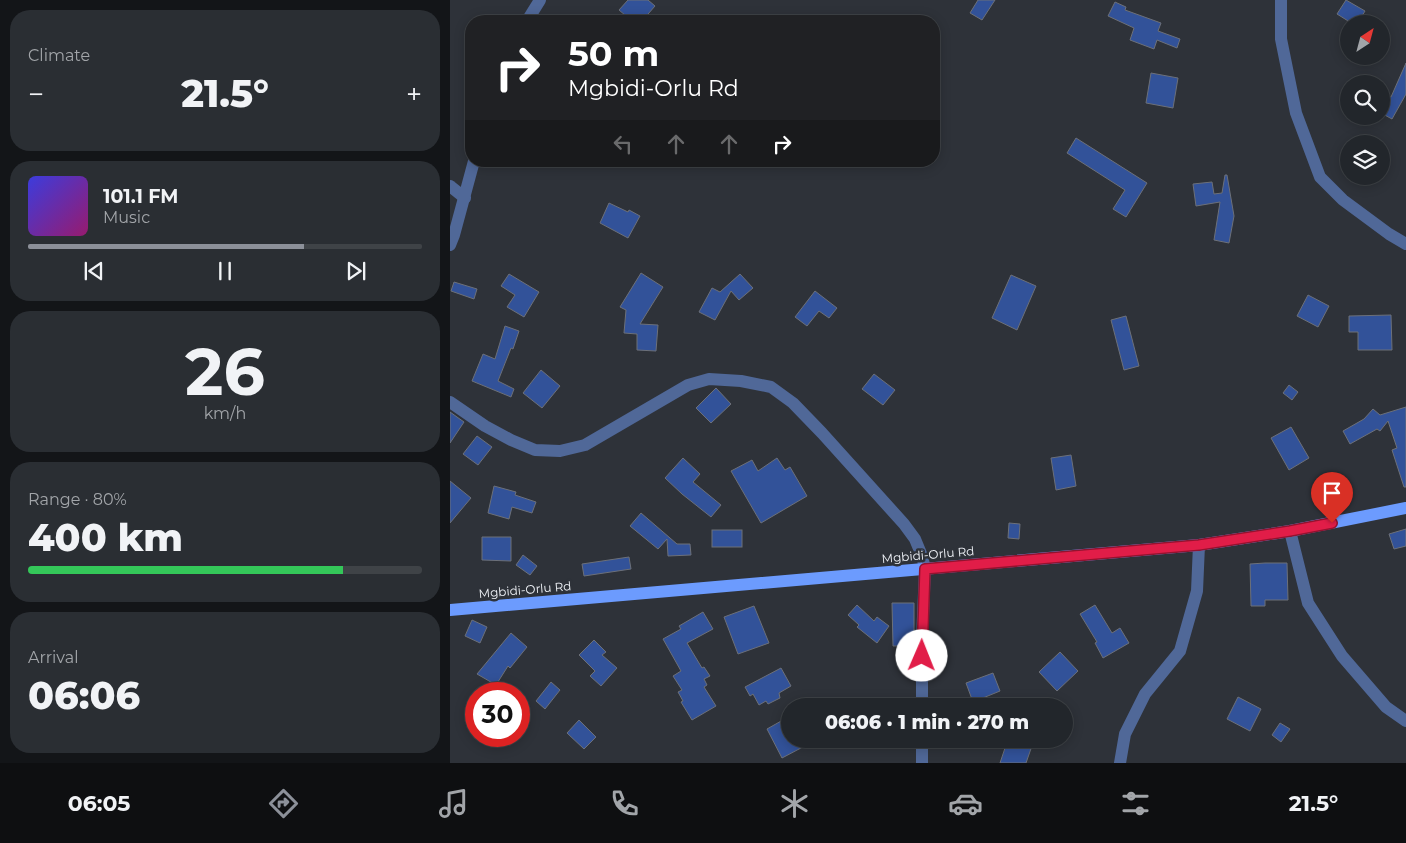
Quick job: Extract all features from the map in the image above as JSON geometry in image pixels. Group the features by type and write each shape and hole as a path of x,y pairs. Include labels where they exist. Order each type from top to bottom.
{"main road":[{"name":"Mgbidi-Orlu Rd","path":"450,610 1199,545 1290,531 1406,508"}],"street":[{"path":"531,15 540,0"},
{"path":"1281,0 1281,39 1296,112 1320,177 1343,200 1389,234 1406,244"},
{"path":"450,245 473,167"},
{"path":"450,186 465,198"},
{"path":"450,402 485,426 511,440 536,450 560,451 586,445 688,385 709,379 742,381 771,387 793,403 816,427 904,524 915,539 925,569 922,698"},
{"path":"1290,531 1308,603 1342,656 1386,707 1406,721"},
{"path":"1120,763 1125,734 1145,694 1180,651 1197,591 1199,545"},
{"path":"922,748 922,763"}],"building":[{"path":"628,0 648,0 655,6 647,15 625,15 619,10"},
{"path":"978,0 995,0 982,20 970,13"},
{"path":"1346,0 1365,11 1363,15 1340,16 1337,14"},
{"path":"1115,2 1126,7 1125,10 1161,23 1158,31 1180,39 1177,48 1157,40 1154,49 1130,40 1134,28 1108,16"},
{"path":"1406,63 1406,94 1392,119 1390,118 1391,97"},
{"path":"1151,73 1178,78 1173,108 1146,103"},
{"path":"1076,138 1147,183 1126,217 1113,209 1125,190 1067,153"},
{"path":"1225,175 1227,175 1234,216 1229,243 1214,240 1220,202 1196,206 1193,184 1212,182 1214,194 1222,193"},
{"path":"609,203 640,216 628,238 600,223"},
{"path":"641,273 663,287 640,324 658,325 656,351 637,350 637,334 624,333 626,310 620,307"},
{"path":"509,274 539,292 524,317 507,307 515,295 501,286"},
{"path":"740,274 753,288 739,300 731,291 715,320 699,312 712,288 720,292"},
{"path":"1011,275 1036,286 1017,330 992,318"},
{"path":"454,282 477,289 474,299 451,291"},
{"path":"815,291 837,308 829,318 819,311 807,326 795,317"},
{"path":"1308,295 1329,306 1318,327 1297,316"},
{"path":"1391,315 1392,350 1358,350 1358,332 1349,332 1349,316"},
{"path":"1126,316 1139,366 1124,370 1111,320"},
{"path":"505,326 519,331 498,381 514,389 511,397 472,381 483,354 495,359"},
{"path":"541,370 560,386 542,408 523,393"},
{"path":"874,374 895,390 883,405 862,389"},
{"path":"1289,385 1298,392 1292,400 1283,393"},
{"path":"716,388 731,404 711,423 696,408"},
{"path":"1406,407 1406,487 1404,487 1392,450 1397,448 1388,421 1380,431 1377,429 1350,444 1343,431 1364,419 1373,409 1380,415"},
{"path":"450,412 464,422 450,443"},
{"path":"1291,427 1309,458 1289,470 1271,438"},
{"path":"477,436 492,447 478,465 463,454"},
{"path":"1071,455 1076,486 1056,490 1051,458"},
{"path":"683,458 700,474 693,482 721,505 711,517 665,478"},
{"path":"777,458 785,470 790,467 807,496 761,523 731,471 752,460 758,471"},
{"path":"450,481 471,498 450,523"},
{"path":"494,486 516,492 515,495 536,502 532,513 512,507 509,519 488,513"},
{"path":"641,513 677,544 690,544 691,555 668,556 667,539 658,549 630,526"},
{"path":"1009,523 1020,524 1019,539 1008,538"},
{"path":"1406,529 1406,546 1394,549 1389,534"},
{"path":"712,530 742,530 742,547 712,547"},
{"path":"482,537 511,537 511,561 482,560"},
{"path":"523,555 537,566 530,575 516,565"},
{"path":"629,557 631,569 584,576 582,564"},
{"path":"1287,563 1288,600 1265,600 1265,606 1251,606 1250,564"},
{"path":"892,603 914,603 914,646 893,646"},
{"path":"857,605 874,621 877,617 889,626 877,643 857,627 859,625 848,615"},
{"path":"1095,605 1112,633 1120,628 1129,643 1103,658 1095,643 1097,642 1080,614"},
{"path":"754,606 769,643 738,654 724,617"},
{"path":"703,612 713,629 687,643 702,668 704,667 710,676 704,679 707,685 704,687 716,706 692,720 681,702 683,701 678,692 682,690 673,676 681,671 663,639 681,629 679,626"},
{"path":"472,620 487,627 480,643 465,636"},
{"path":"511,633 527,647 510,668 508,666 498,682 491,682 477,674"},
{"path":"594,640 606,652 602,655 617,668 601,686 590,676 595,671 579,655"},
{"path":"1060,652 1078,671 1057,691 1039,672"},
{"path":"781,668 791,686 779,693 780,698 768,704 766,701 759,705 753,694 750,696 745,687"},
{"path":"993,673 1000,691 983,698 972,698 966,683"},
{"path":"551,682 560,690 545,709 536,701"},
{"path":"1238,697 1261,709 1250,731 1227,719"},
{"path":"579,720 596,737 584,749 567,733"},
{"path":"781,721 781,748 801,748 782,758 767,729"},
{"path":"1280,723 1290,729 1281,742 1272,735"},
{"path":"1005,748 1031,748 1026,763 1000,763"}],"route":[{"path":"922,656 925,569 1199,545 1332,523"}]}
